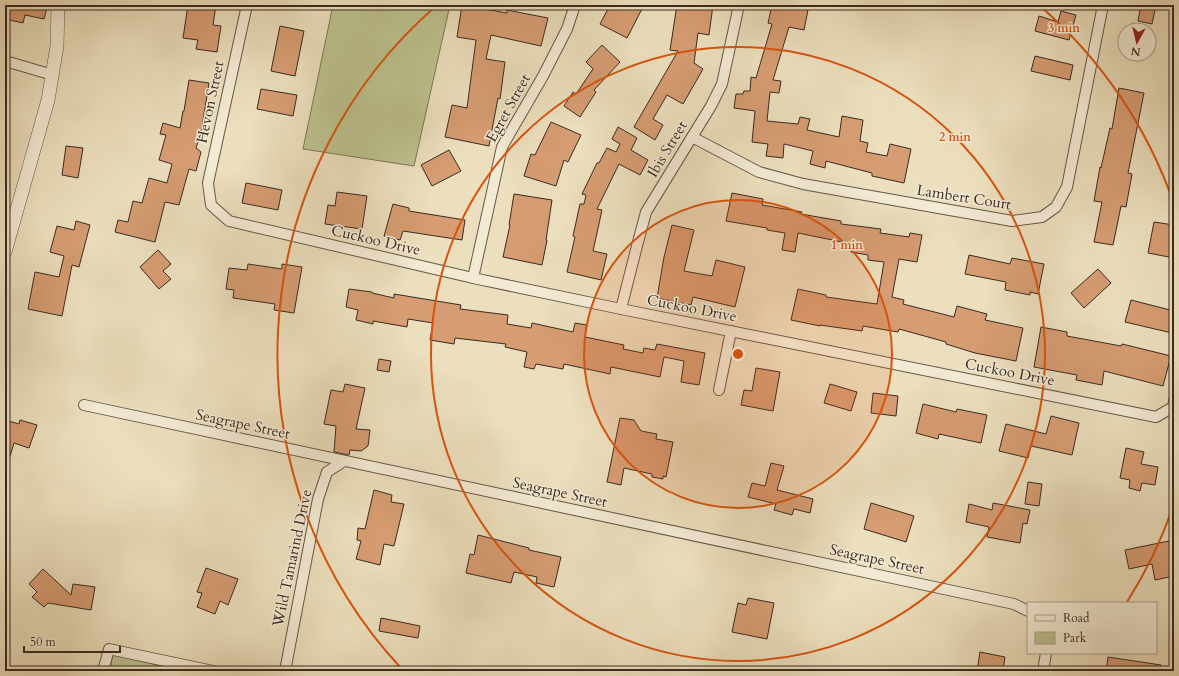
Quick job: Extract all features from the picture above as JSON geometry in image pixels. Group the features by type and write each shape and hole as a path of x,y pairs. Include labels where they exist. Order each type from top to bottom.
{"street":[{"path":"5,252 8,229 48,100 57,46 58,5"},
{"name":"Hevon Street","path":"211,205 208,183 247,5"},
{"name":"Egret Street","path":"473,278 502,147 543,76 567,30 575,5"},
{"name":"Ibis Street","path":"621,309 646,212 711,106 722,84 739,5"},
{"name":"Lambert Court","path":"692,137 759,172 803,184 1012,221 1042,217 1056,207 1068,187 1103,5"},
{"path":"5,61 53,74"},
{"name":"Cuckoo Drive","path":"211,205 229,221 473,278 621,309 1156,416 1173,404"},
{"path":"719,390 731,331"},
{"name":"Seagrape Street","path":"84,405 1014,604 1027,610"},
{"name":"Wild Tamarind Drive","path":"285,671 318,499 327,472 344,461"},
{"path":"103,671 108,649 213,671"},
{"path":"1043,671 1046,654"}],"green space":[{"path":"333,5 450,5 414,166 303,149"},
{"path":"113,653 175,670 175,671 110,671"}],"building":[{"path":"5,5 34,5 47,8 44,19 25,15 23,23 5,19"},
{"path":"188,5 216,5 213,25 221,26 217,52 196,49 198,40 183,38"},
{"path":"462,5 507,13 507,10 548,18 541,46 491,35 486,59 505,62 500,99 498,98 489,146 445,137 452,105 467,108 476,40 457,37"},
{"path":"618,5 644,5 627,38 600,24 609,7 615,10"},
{"path":"677,5 713,5 709,35 698,33 694,63 703,69 683,104 667,95 653,119 663,125 655,140 634,127 678,51 670,50"},
{"path":"772,5 809,5 804,30 789,27 773,80 781,81 779,93 770,92 767,121 798,124 800,117 810,119 807,130 839,137 842,116 863,120 860,141 868,143 866,152 887,156 890,144 911,149 904,183 872,176 872,173 826,161 825,168 810,164 813,151 784,144 783,158 766,156 768,144 752,142 755,111 734,108 736,94 743,94 744,91 750,91 751,77 756,78 772,24 768,23"},
{"path":"1141,5 1156,5 1152,22 1138,21"},
{"path":"1061,11 1076,15 1069,40 1035,31 1039,16 1058,22"},
{"path":"280,26 304,31 295,76 271,71"},
{"path":"602,45 620,62 594,90 596,92 580,117 564,106 573,92 576,94 593,69 586,62"},
{"path":"1035,56 1073,65 1070,80 1031,71"},
{"path":"189,80 209,83 201,133 196,148 201,152 196,171 189,169 179,205 165,202 155,242 115,232 118,220 128,222 133,201 142,203 149,178 167,183 172,164 159,160 166,135 160,134 163,123 180,128"},
{"path":"1119,88 1144,93 1128,173 1132,174 1126,207 1121,206 1113,245 1094,242 1102,202 1094,201 1100,167 1101,168 1110,128 1112,129"},
{"path":"261,89 297,95 293,116 257,109"},
{"path":"551,122 581,135 568,162 564,160 556,186 524,176 531,154 535,155"},
{"path":"618,127 637,138 631,150 648,160 640,175 619,164 597,209 602,210 593,251 607,254 601,280 567,272 575,237 573,236 580,204 584,204 586,195 582,194 597,163 599,163 607,148 616,152 620,144 612,139"},
{"path":"66,146 83,148 78,178 62,175"},
{"path":"449,150 461,171 432,186 421,165"},
{"path":"246,183 282,190 278,210 242,203"},
{"path":"337,192 367,196 362,229 325,224 328,205 335,206"},
{"path":"732,193 763,199 762,205 841,221 841,224 881,229 880,233 909,237 910,233 922,235 917,262 899,259 892,297 904,300 903,304 954,317 957,306 987,314 985,320 1023,328 1016,361 975,353 946,344 946,342 899,329 898,332 863,326 862,331 820,326 791,320 798,289 826,295 826,297 877,304 884,262 868,260 868,255 851,252 852,244 798,233 795,252 782,250 785,233 767,230 767,228 726,221"},
{"path":"514,194 552,200 542,265 503,257 510,225"},
{"path":"393,204 409,208 409,211 465,220 462,240 403,231 400,240 384,236"},
{"path":"76,221 90,225 79,267 72,265 62,316 28,309 35,272 59,277 64,256 50,252 57,226 74,230"},
{"path":"1154,222 1174,225 1174,258 1148,253"},
{"path":"672,225 694,230 684,271 712,276 716,260 745,267 735,307 693,297 691,305 657,298 664,257"},
{"path":"158,250 171,264 163,271 171,279 159,289 140,267"},
{"path":"969,255 1010,264 1012,258 1044,264 1038,294 1030,292 1030,295 1005,290 1006,282 965,274"},
{"path":"248,264 282,269 282,264 302,267 294,313 274,310 275,304 233,298 234,290 226,289 229,268 247,270"},
{"path":"1098,269 1111,283 1084,308 1071,293"},
{"path":"349,289 372,292 394,298 394,294 461,305 460,309 508,315 507,324 531,328 532,323 573,332 575,323 587,325 585,337 624,345 623,349 643,353 644,348 655,350 657,344 705,353 699,385 681,382 684,361 664,357 660,377 611,367 610,374 564,364 563,369 536,364 534,369 524,367 527,352 505,347 506,344 455,338 454,344 430,340 433,323 408,319 407,327 373,321 373,324 356,320 358,310 346,307"},
{"path":"1131,300 1174,311 1174,325 1172,333 1125,322"},
{"path":"1041,327 1067,332 1067,336 1121,346 1122,344 1171,356 1163,386 1104,371 1102,385 1076,380 1077,375 1034,367"},
{"path":"379,359 391,361 389,372 377,370"},
{"path":"756,368 780,372 773,411 741,405 744,390 752,391"},
{"path":"345,384 365,388 356,429 370,430 368,446 361,451 350,450 349,455 334,452 336,426 324,424 331,390 343,392"},
{"path":"830,384 857,392 851,411 824,403"},
{"path":"873,393 898,396 896,416 871,413"},
{"path":"923,404 956,412 957,409 987,415 981,443 939,434 938,439 916,433"},
{"path":"1051,416 1079,423 1072,455 1031,446 1028,458 999,451 1006,424 1046,434"},
{"path":"620,418 634,420 641,431 657,434 656,439 673,442 666,477 663,476 663,479 652,477 652,474 624,468 621,485 607,482"},
{"path":"5,420 19,424 20,420 37,425 29,448 14,443 7,466 5,465"},
{"path":"1126,448 1144,452 1141,464 1158,467 1155,485 1142,483 1140,491 1129,488 1130,480 1120,478"},
{"path":"771,463 784,466 777,490 813,499 810,513 794,509 792,515 774,510 776,504 748,497 752,483 765,486"},
{"path":"1028,482 1042,484 1039,506 1025,504"},
{"path":"374,490 392,495 391,502 404,504 394,546 384,544 380,565 356,559 361,541 357,540 358,528 365,529"},
{"path":"871,503 914,516 906,542 864,529"},
{"path":"993,503 1030,510 1027,524 1023,523 1020,543 987,537 989,527 966,522 969,504 992,510"},
{"path":"478,535 529,548 529,550 561,557 554,587 536,583 537,577 514,572 511,583 466,573 470,554 474,555"},
{"path":"1174,540 1174,560 1171,560 1174,576 1155,580 1152,564 1129,569 1125,550"},
{"path":"206,568 238,579 228,605 220,601 215,614 197,607 202,593 197,592"},
{"path":"43,569 71,595 73,584 95,587 91,610 48,603 44,607 32,597 37,592 29,584"},
{"path":"748,598 774,603 767,639 732,632 738,603 746,605"},
{"path":"381,618 420,626 418,638 379,631"},
{"path":"980,652 1005,657 1003,671 977,671"},
{"path":"1108,657 1161,665 1160,671 1106,671"}]}
